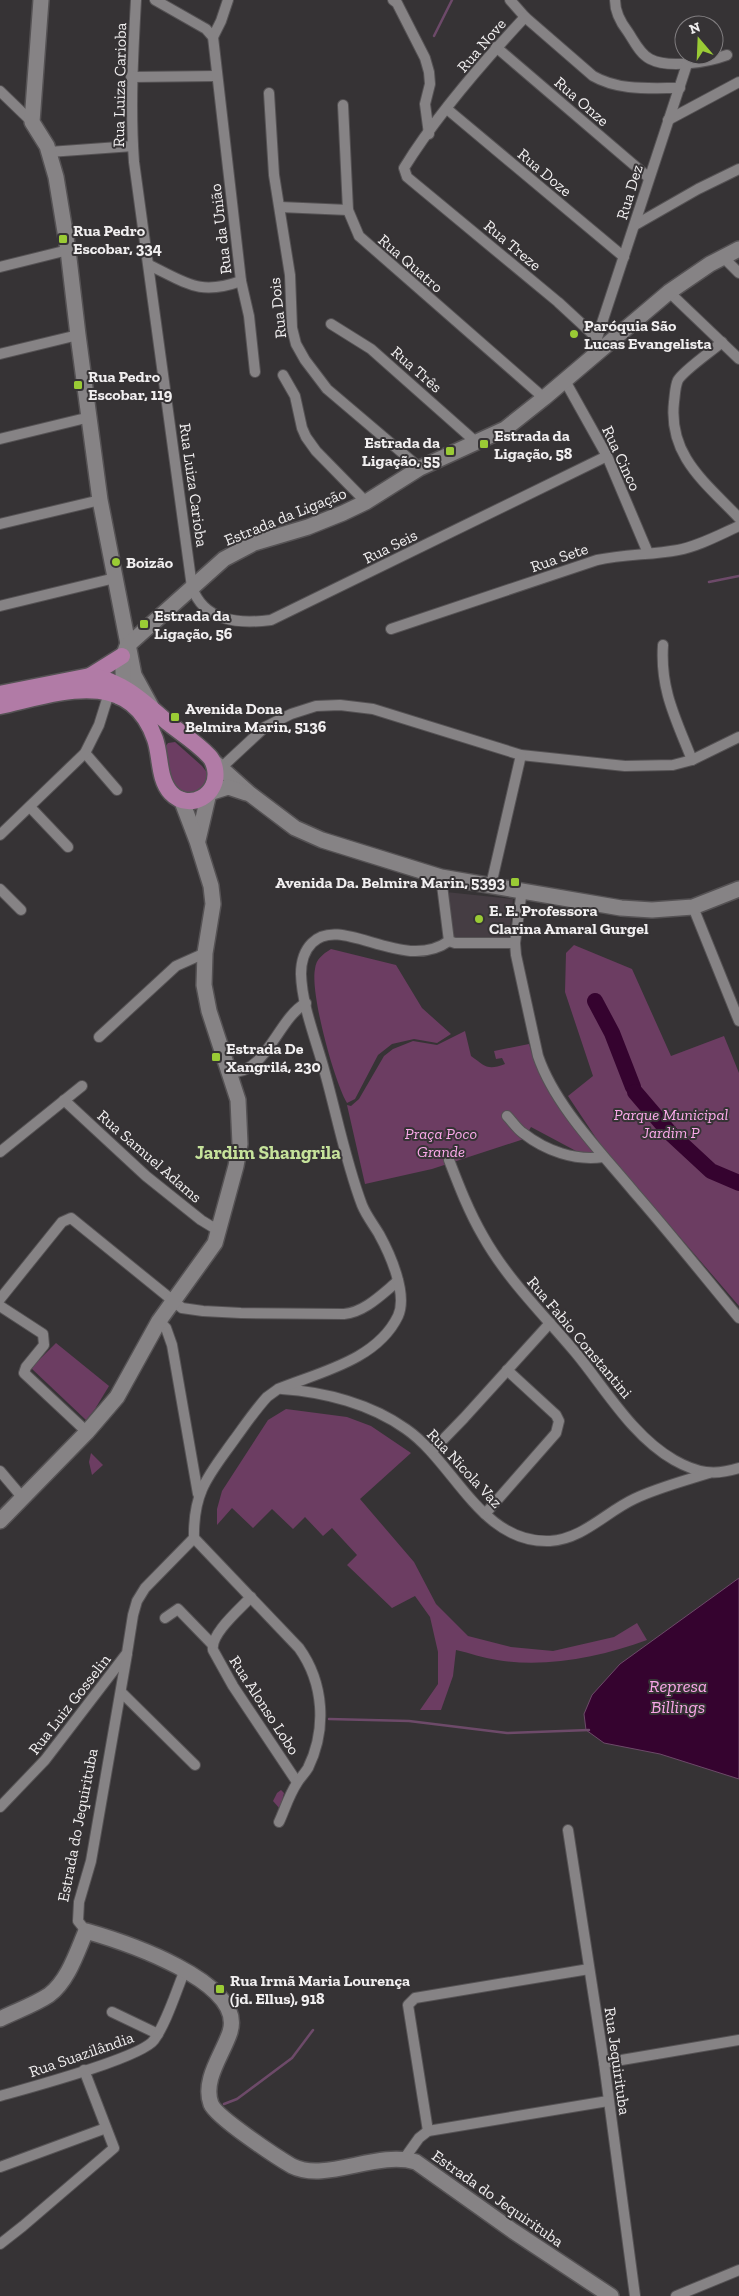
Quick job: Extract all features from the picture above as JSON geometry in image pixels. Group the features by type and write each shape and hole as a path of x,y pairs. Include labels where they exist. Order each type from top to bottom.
{"main road":[{"path":"41,0 32,122 49,152 56,177 68,250 100,500 114,578 124,651 137,684 151,707 250,794 295,828 322,840 440,877 522,889 621,908 673,910 693,908 739,889"},
{"name":"Estrada da Ligação","path":"124,651 192,587 224,559 239,550 322,522 366,502 420,468 505,429 544,398 597,345 669,292 723,256 739,249"},
{"path":"90,676 124,651"},
{"path":"117,693 124,651"},
{"path":"0,694 90,676 102,677 144,717 157,746 166,787 172,795 181,799 197,800 228,787 250,794"},
{"path":"0,706 85,688 117,693 151,707"},
{"path":"157,746 168,734 182,734"},
{"path":"198,841 209,794 215,784 217,764"},
{"path":"0,1521 87,1432 116,1397 159,1321 206,1257 219,1231 240,1144 238,1100 209,1011 204,986 205,952 213,904 211,886 198,841 181,799"},
{"path":"0,2020 38,2001 58,1986 74,1958 86,1931 120,1942 185,1970 212,1987 222,1997 232,2017 231,2029 210,2084 211,2104 215,2110 279,2158 294,2167 306,2171 318,2171 387,2159 404,2158"},
{"name":"Estrada do Jequirituba","path":"404,2158 428,2170 513,2231 611,2296"}],"street":[{"name":"Rua Luiza Carioba","path":"136,0 131,77 133,146 192,587"},
{"path":"155,0 206,29 213,37 228,0"},
{"path":"393,0 397,3 426,58 430,78 425,104 429,134"},
{"path":"510,0 525,17"},
{"path":"615,0 616,12 644,56 657,62 674,60"},
{"name":"Rua Nove","path":"407,164 445,111 496,48 525,17 579,64 606,83 616,86 680,88"},
{"name":"Rua da União","path":"149,265 196,288 218,288 241,281 213,37"},
{"name":"Rua Onze","path":"496,48 648,178"},
{"name":"Rua Dez","path":"597,345 648,178 686,65"},
{"path":"131,77 217,76"},
{"path":"668,120 739,82"},
{"path":"0,91 32,122"},
{"name":"Rua Dois","path":"269,93 272,149 290,276 292,328 296,344 305,360 327,389 420,468"},
{"name":"Rua Doze","path":"425,104 445,111 624,257"},
{"name":"Rua Quatro","path":"343,105 348,210 355,228 366,244 544,398"},
{"path":"49,152 133,146"},
{"name":"Rua Treze","path":"407,164 404,171 407,177 558,302 597,345"},
{"path":"635,225 698,189 739,169"},
{"path":"280,207 348,210"},
{"path":"0,267 68,250"},
{"path":"723,256 739,273"},
{"path":"241,281 249,316 255,372"},
{"path":"669,292 739,359"},
{"name":"Rua Três","path":"331,324 371,349 477,443"},
{"path":"0,354 78,336"},
{"path":"722,342 679,379 674,408 675,436 679,448 694,469 739,518"},
{"path":"283,375 295,396 302,428 306,437 366,502"},
{"name":"Rua Cinco","path":"564,379 607,456 648,553"},
{"path":"0,438 90,418"},
{"name":"Rua Seis","path":"192,587 201,605 222,618 237,622 271,620 607,456"},
{"path":"0,524 100,500"},
{"name":"Rua Sete","path":"391,630 597,560 678,550 693,546 739,526"},
{"path":"0,606 114,578"},
{"path":"664,645 663,678 666,694 692,760"},
{"path":"0,835 85,753 117,693"},
{"path":"217,764 265,727 291,714 316,706 340,704 373,709 521,755 625,766 672,765 692,760 739,737"},
{"path":"85,753 117,790"},
{"path":"491,885 521,755"},
{"path":"30,807 68,847"},
{"path":"440,877 448,941"},
{"path":"0,889 21,910"},
{"path":"522,889 515,943 521,984 541,1064 552,1086 604,1158 739,1318"},
{"path":"693,908 739,1021"},
{"path":"279,1822 295,1786 307,1768 315,1748 320,1721 318,1687 313,1669 299,1648 194,1538 199,1496 206,1477 261,1403 278,1389 347,1362 361,1354 384,1336 401,1309 402,1296 386,1248 364,1211 358,1196 306,1004 301,975 302,964 307,949 322,936 340,935 393,949 416,952 432,950 448,941 515,943"},
{"path":"99,1037 176,966 205,952"},
{"path":"229,1072 243,1071 255,1064 290,1018 306,1004"},
{"path":"0,1152 82,1086"},
{"name":"Rua Samuel Adams","path":"64,1100 146,1176 201,1220 219,1231"},
{"path":"507,1116 522,1133 560,1153 576,1158 604,1158"},
{"name":"Rua Fabio Constantini","path":"449,1160 483,1236 518,1286 637,1429 654,1445 674,1459 709,1473"},
{"path":"0,1299 62,1222 67,1219 74,1219 182,1308 203,1311 344,1314 366,1306 398,1281"},
{"path":"0,1306 43,1334 44,1345 26,1367 24,1373 87,1432"},
{"path":"159,1321 166,1328 172,1345 199,1496"},
{"path":"432,1451 550,1323"},
{"path":"485,1514 556,1433 559,1426 556,1415 507,1370"},
{"name":"Rua Nicola Vaz","path":"278,1389 336,1398 382,1414 406,1428 432,1451 462,1489 485,1514 500,1526 526,1538 561,1540 588,1528 633,1499 709,1473"},
{"path":"709,1473 739,1468"},
{"path":"0,1471 22,1497"},
{"name":"Rua Luiz Gosselin","path":"0,1807 45,1760 127,1653 132,1616 137,1600 145,1588 194,1538"},
{"name":"Rua Alonso Lobo","path":"251,1597 217,1633 212,1644 221,1667 295,1786"},
{"path":"164,1618 178,1609 212,1644"},
{"name":"Estrada do Jequirituba","path":"86,1931 78,1921 79,1902 90,1861 127,1653"},
{"path":"121,1692 195,1765"},
{"name":"Rua Jequirituba","path":"568,1830 604,2063 635,2296"},
{"path":"428,2131 409,2002 415,1998 589,1969"},
{"name":"Rua Suazilândia","path":"0,2096 141,2051 149,2046 158,2034 185,1970"},
{"path":"112,2012 158,2034"},
{"path":"604,2063 739,2040"},
{"path":"0,2244 114,2148 84,2070"},
{"path":"404,2158 419,2138 428,2131 608,2101"},
{"path":"0,2167 106,2128"},
{"path":"676,2296 739,2270"}],"shaded area":[{"name":"E. E. Professora Clarina Amaral Gurgel","path":"446,892 513,899 509,939 449,939"}],"green space":[{"path":"175,742 202,766 208,774 204,794 175,794 163,750 168,743"},
{"name":"Parque Municipal Jardim P","path":"574,945 632,969 671,1056 724,1036 739,1073 739,1306 600,1144 568,1096 593,1076 565,992 566,953"},
{"path":"331,949 396,965 422,1008 451,1034 437,1043 414,1039 392,1044 378,1055 355,1099 347,1103 336,1076 324,1037 314,981 317,962 320,957"},
{"name":"Parque Municipal Jardim P","path":"465,1031 471,1056 483,1065 490,1067 505,1064 502,1058 496,1059 494,1051 529,1044 535,1063 595,1152 592,1155 576,1151 531,1127 524,1139 432,1169 365,1184 347,1105 351,1106 359,1099 384,1056 393,1049 413,1041 437,1045"},
{"path":"56,1343 109,1386 86,1420 31,1368"},
{"path":"286,1409 347,1417 371,1426 411,1453 360,1499 414,1562 436,1604 468,1636 511,1647 553,1651 614,1637 637,1623 647,1640 592,1656 535,1663 497,1660 456,1650 453,1676 441,1710 420,1710 438,1684 438,1652 430,1617 415,1596 392,1608 347,1565 357,1555 332,1528 323,1536 305,1517 293,1529 272,1509 253,1528 232,1508 217,1525 217,1509 222,1491 268,1420"},
{"path":"91,1453 103,1465 92,1475 89,1462"},
{"path":"281,1790 284,1793 280,1809 273,1801"}],"water":[{"name":"Represa Billings","path":"739,1578 739,1779 660,1754 604,1743 586,1730 584,1714 592,1695 620,1664"}],"waterway":[{"path":"434,36 452,0"},
{"path":"709,582 739,576"},
{"path":"595,1001 612,1033 633,1087"},
{"path":"635,1092 670,1133 711,1171 739,1183"},
{"path":"329,1719 409,1721 507,1733 589,1730"},
{"path":"224,2104 237,2099 292,2058 313,2030"}],"place":[{"name":"Rua Pedro Escobar, 334","path":"63,239"},
{"name":"Paróquia São Lucas Evangelista","path":"574,334"},
{"name":"Rua Pedro Escobar, 119","path":"78,385"},
{"name":"Estrada da Ligação, 58","path":"484,444"},
{"name":"Estrada da Ligação, 55","path":"450,451"},
{"name":"Boizão","path":"116,562"},
{"name":"Estrada da Ligação, 56","path":"144,624"},
{"name":"Avenida Dona Belmira Marin, 5136","path":"175,717"},
{"name":"Avenida Da. Belmira Marin, 5393","path":"515,882"},
{"name":"E. E. Professora Clarina Amaral Gurgel","path":"479,919"},
{"name":"Estrada De Xangrilá, 230","path":"216,1057"},
{"name":"Rua Irmã Maria Lourença (jd. Ellus), 918","path":"220,1989"}],"district":[{"name":"Jardim Shangrila","path":"268,1152"}],"park label":[{"name":"Praça Poco Grande","path":"441,1142"}]}
